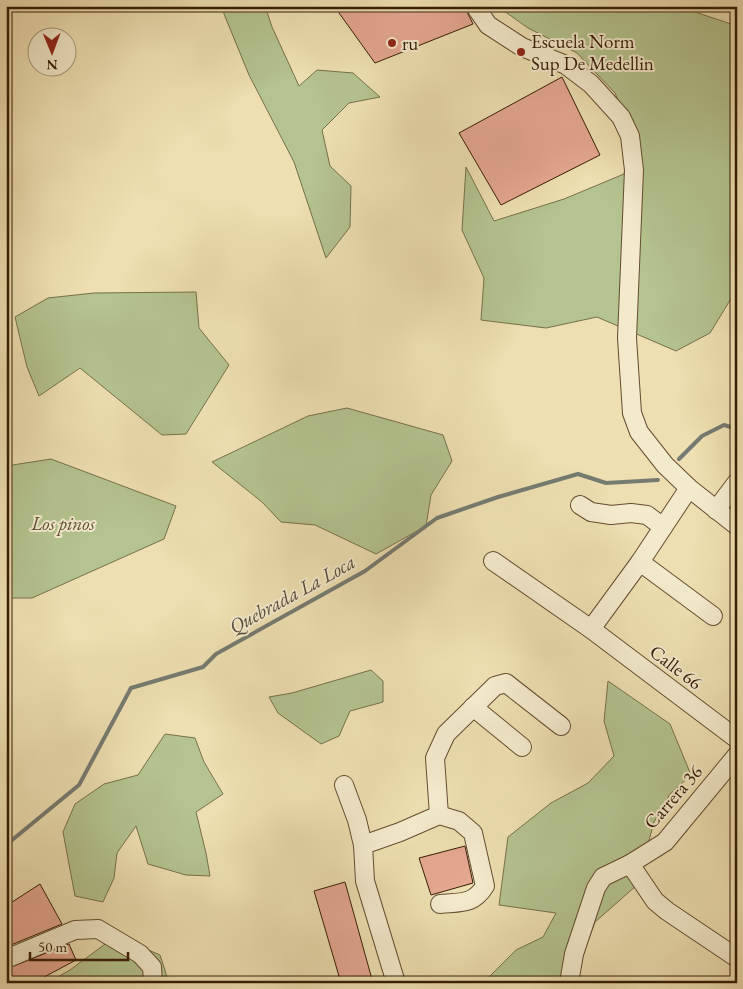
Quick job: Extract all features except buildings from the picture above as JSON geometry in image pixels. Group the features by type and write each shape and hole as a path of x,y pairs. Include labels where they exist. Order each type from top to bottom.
{"street":[{"path":"475,6 488,25 522,47 566,65 591,84 621,117 630,136 634,170 628,338 632,413 639,432 665,465 689,488 737,526"},
{"path":"716,510 737,482"},
{"path":"591,629 640,562 689,488"},
{"path":"580,505 591,512 612,515 631,513 647,515 663,527"},
{"name":"Calle 66","path":"493,560 591,629 737,739"},
{"path":"640,562 713,616"},
{"path":"439,815 435,758 446,734 495,686 506,683 562,726"},
{"path":"473,707 522,747"},
{"name":"Carrera 36","path":"568,983 574,954 596,888 603,877 630,864 665,842 737,755"},
{"path":"344,785 358,820 363,845 365,881 396,983"},
{"path":"363,845 439,815 459,821 474,833 485,886 478,896 470,901 440,904"},
{"path":"630,864 655,901 667,911 735,953"},
{"path":"6,959 75,930 98,930 140,954 152,967 152,983"}],"green space":[{"path":"223,6 265,6 272,27 299,86 317,70 353,73 380,97 349,103 322,130 330,166 351,186 350,227 326,258 294,162 249,75 224,14"},
{"path":"497,6 677,6 737,26 737,300 732,297 710,333 676,351 597,317 546,328 481,320 484,278 462,230 466,167 494,221 564,199 624,174 631,132 615,93 577,53 528,28"},
{"path":"196,292 199,328 229,365 186,434 162,435 80,368 39,396 27,367 15,317 48,298 94,293"},
{"path":"347,408 443,435 452,461 431,495 426,526 376,554 315,525 281,522 262,502 212,462 308,416"},
{"name":"Los pinos","path":"51,459 176,506 164,539 32,598 6,598 6,466"},
{"path":"371,670 383,681 383,702 350,711 339,736 321,744 278,713 269,697 292,693"},
{"path":"608,681 670,724 691,775 670,794 654,822 637,885 595,922 582,957 566,983 486,983 489,977 516,950 543,937 556,913 499,905 508,837 551,803 588,783 614,756 604,721"},
{"path":"165,734 195,738 204,762 223,794 196,812 210,876 186,875 148,864 136,826 117,853 114,878 103,902 75,896 63,832 75,804 104,784 138,775"},
{"path":"116,936 160,955 169,983 47,983 70,970"}],"waterway":[{"name":"Quebrada La Loca","path":"679,459 702,436 724,425 737,429"},
{"name":"Quebrada La Loca","path":"6,845 79,785 131,688 203,667 216,654 365,571 437,518 498,497 578,474 606,483 658,480"}],"place":[{"name":"ru","path":"392,43"},
{"name":"Escuela Norm Sup De Medellin","path":"521,52"}]}
